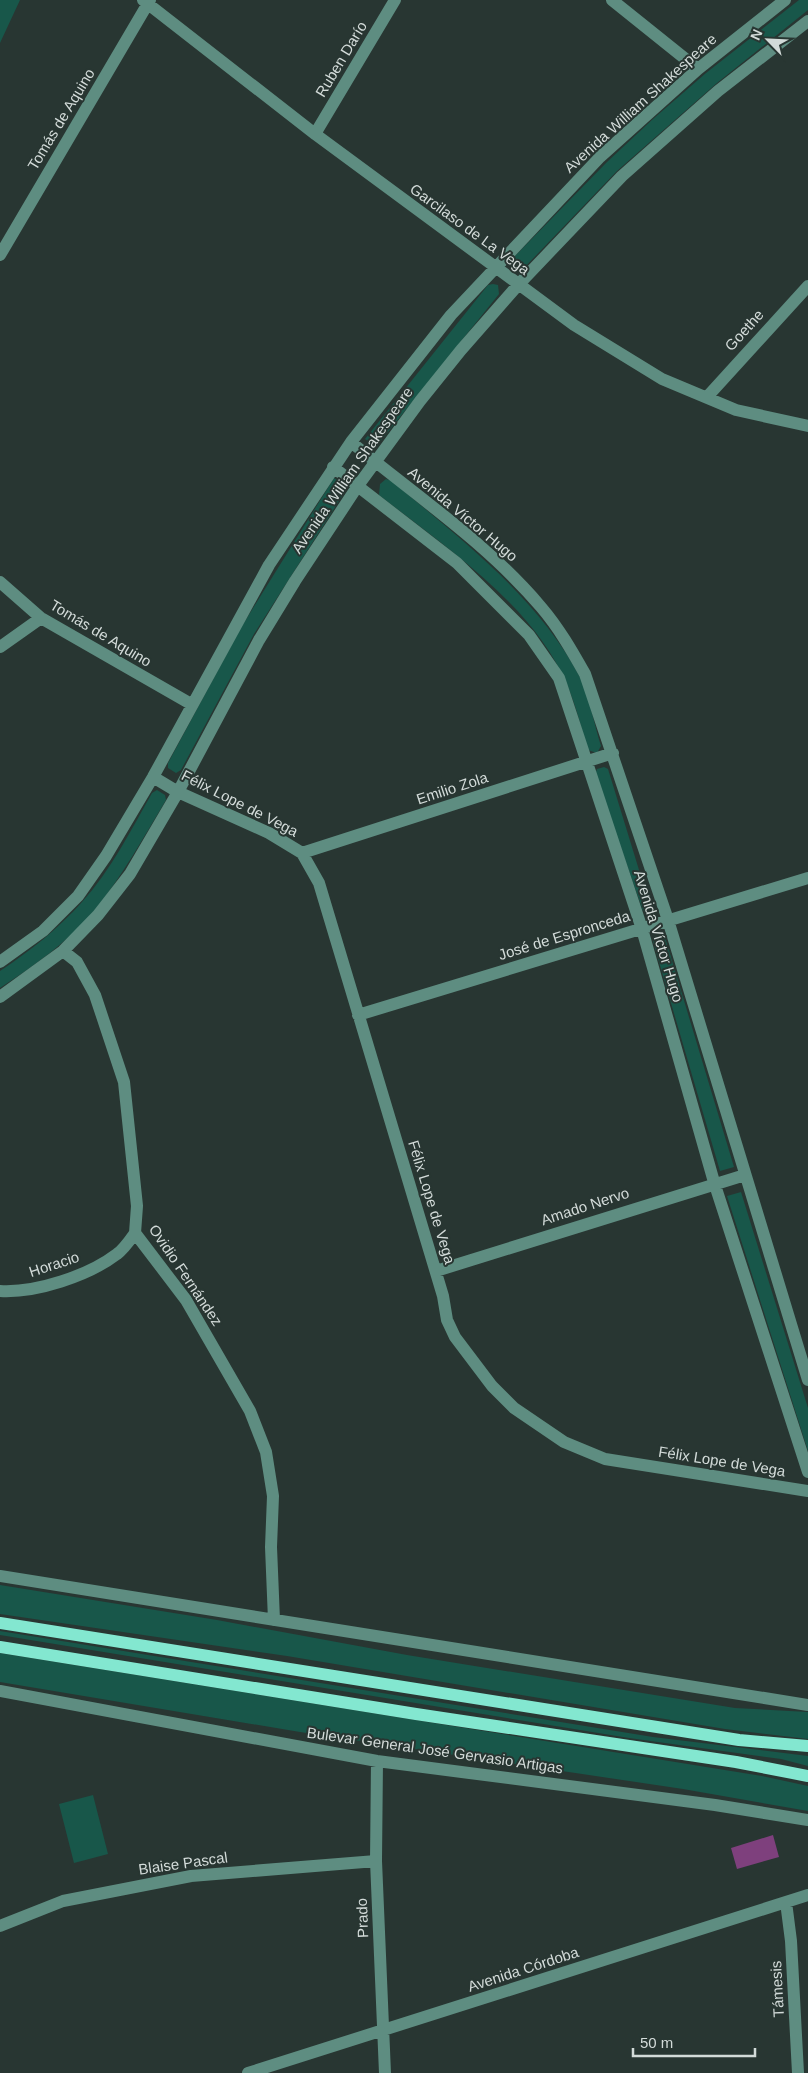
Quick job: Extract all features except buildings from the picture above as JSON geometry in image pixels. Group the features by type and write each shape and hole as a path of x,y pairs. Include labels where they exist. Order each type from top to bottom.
{"main road":[{"path":"0,1622 739,1740 808,1746"},
{"path":"0,1647 406,1712 736,1762 808,1776"}],"street":[{"name":"Ruben Darío","path":"315,134 395,0"},
{"path":"612,0 698,69"},
{"name":"Avenida William Shakespeare","path":"0,962 43,931 78,896 106,856 154,777 191,704 269,565 351,442 451,315 600,158 698,69 785,0"},
{"name":"Garcilaso de La Vega","path":"147,1 315,134 574,326 662,379 736,410 808,426"},
{"name":"Tomás de Aquino","path":"0,255 147,1"},
{"name":"Avenida William Shakespeare","path":"0,997 63,950 98,914 130,874 178,792 259,640 357,487 420,401 518,285 622,176 718,92 808,21"},
{"name":"Goethe","path":"707,397 808,286"},
{"name":"Avenida Víctor Hugo","path":"351,442 484,550 541,607 568,644 585,674 668,920 808,1380"},
{"name":"Avenida Víctor Hugo","path":"333,467 457,563 529,635 559,678 642,929 714,1182 808,1472"},
{"name":"Tomás de Aquino","path":"0,582 41,618 191,704"},
{"path":"0,647 41,618"},
{"name":"Emilio Zola","path":"302,853 613,753"},
{"name":"Félix Lope de Vega","path":"154,777 178,792 269,833 302,853 319,883 436,1270 447,1320 455,1337 472,1360 514,1408 564,1442 605,1459 808,1491"},
{"name":"José de Espronceda","path":"358,1015 808,878"},
{"name":"Ovidio Fernández","path":"63,950 77,962 95,995 124,1082 136,1197 135,1233 186,1300 250,1411 266,1452 273,1496 271,1547 274,1620"},
{"name":"Amado Nervo","path":"436,1270 714,1182 745,1175"},
{"name":"Horacio","path":"0,1291 20,1292 87,1272 118,1253 135,1233"},
{"path":"0,1576 808,1705"},
{"name":"Bulevar General José Gervasio Artigas","path":"0,1691 377,1761 715,1805 808,1820"},
{"name":"Prado","path":"377,1761 376,1861 385,2073"},
{"name":"Blaise Pascal","path":"0,1926 63,1901 191,1876 376,1861"},
{"name":"Avenida Córdoba","path":"248,2073 808,1895"},
{"name":"Támesis","path":"786,1902 791,1941 798,2073"}],"green space":[{"path":"0,0 20,0 0,43"},
{"path":"799,0 808,0 808,10 717,83 617,171 523,269 513,269 510,266 512,259 607,162 653,119 706,73"},
{"path":"488,285 498,285 499,294 376,447 365,439"},
{"path":"334,478 348,487 254,634 181,770 176,773 168,768 168,763 240,629"},
{"path":"386,479 392,481 470,547 520,595 542,620 580,677 601,746 597,753 588,750 567,685 552,656 533,629 510,603 459,557 379,495 380,484"},
{"path":"604,767 608,769 651,909 643,911 595,774 597,769"},
{"path":"157,790 165,795 166,800 124,870 95,910 51,952 0,988 0,971 53,930 73,912 92,890 120,849 152,793"},
{"path":"664,934 734,1167 720,1171 652,938"},
{"path":"741,1192 808,1408 808,1451 727,1196"},
{"path":"0,1585 217,1620 407,1655 735,1708 808,1712 808,1739 725,1729 287,1656 0,1614"},
{"path":"0,1631 653,1737 808,1756 808,1766 781,1759 629,1738 0,1635"},
{"path":"0,1653 762,1776 808,1786 808,1811 683,1789 300,1732 0,1682"},
{"path":"93,1795 108,1854 74,1863 59,1804"}]}
